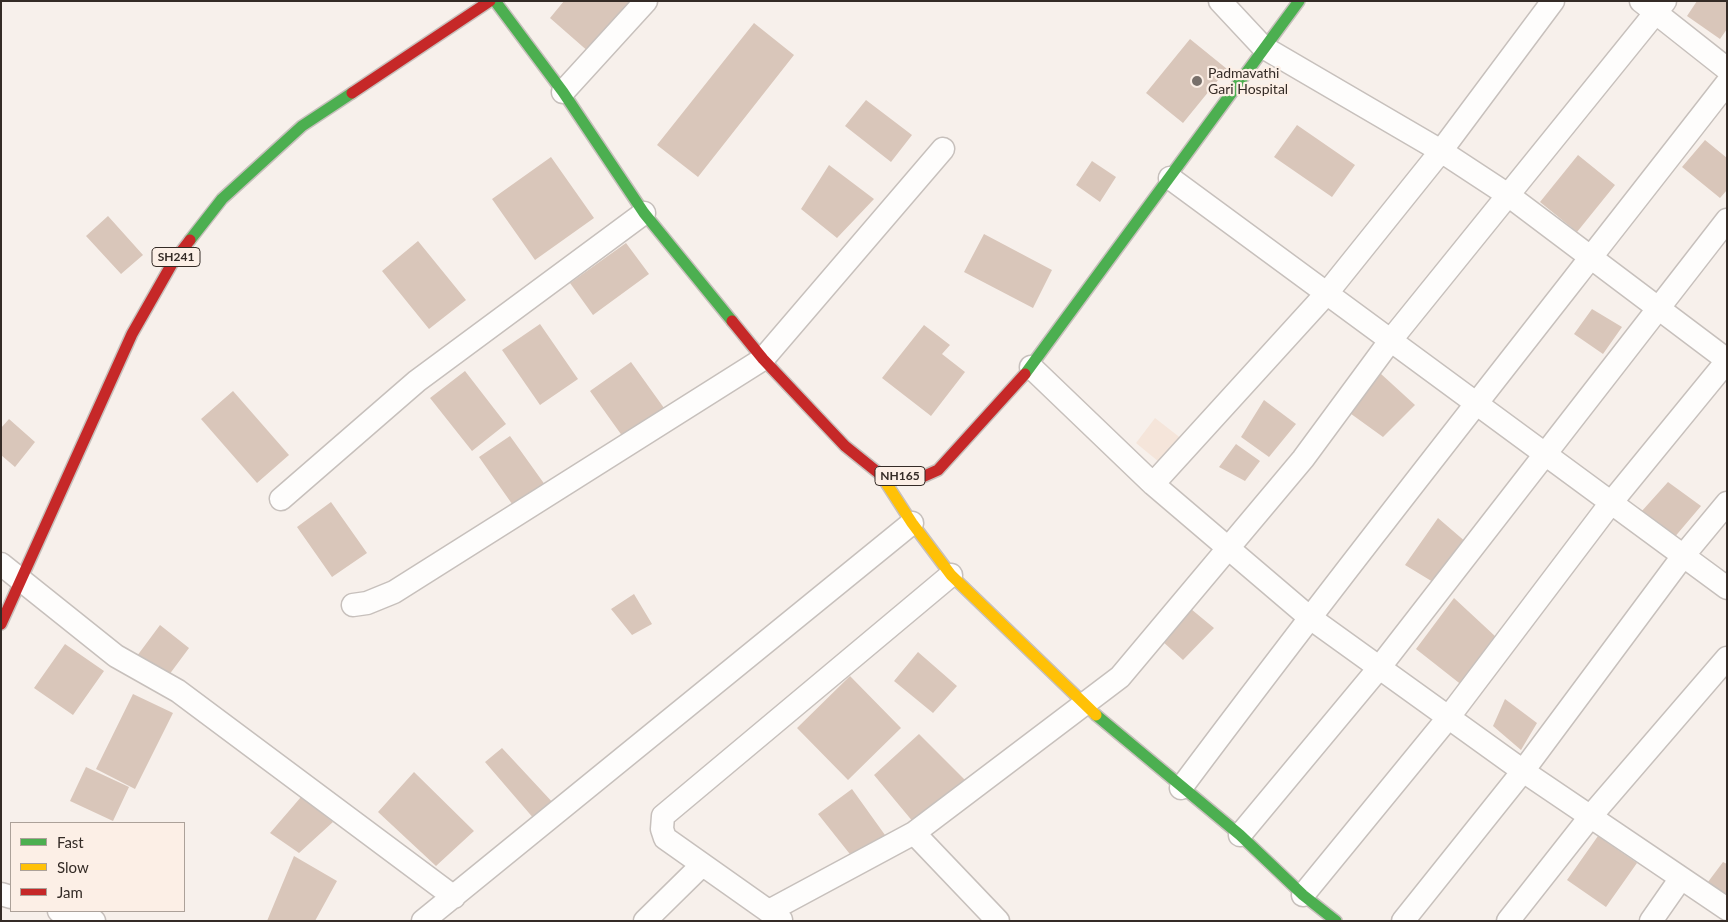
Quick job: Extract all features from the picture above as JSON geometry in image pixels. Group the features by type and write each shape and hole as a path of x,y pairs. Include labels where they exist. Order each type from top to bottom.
{"main road":[{"name":"SH241","path":"1,624 23,580 132,334 172,262 222,199 302,126 490,1"},
{"name":"NH165","path":"495,1 563,92 644,213 763,359 845,446 881,474 920,478 938,470 1032,367 1298,1"},
{"path":"881,474 918,531 947,570 1082,704 1240,835 1303,895 1336,921"}],"street":[{"path":"563,92 646,1"},
{"path":"1220,1 1263,47 1441,151 1508,195 1658,310 1727,360 1610,504 1448,718 1303,895"},
{"path":"1153,484 1327,293 1441,151 1553,1"},
{"path":"947,570 664,816 662,829 665,838 776,916 914,833 1120,677 1303,459 1390,341 1508,195 1654,5 1727,69"},
{"path":"1181,788 1309,617 1727,83"},
{"path":"352,605 367,603 394,592 763,359 943,148"},
{"path":"1170,178 1327,293 1476,406 1727,588"},
{"path":"281,499 417,381 644,213"},
{"path":"1240,835 1379,668 1727,220"},
{"path":"1032,367 1153,484 1309,617 1522,771 1727,909"},
{"path":"1403,921 1522,771 1683,556 1727,504"},
{"path":"423,921 918,531"},
{"path":"1,564 116,656 178,691 454,896"},
{"path":"1508,921 1590,817 1727,658"},
{"path":"914,833 998,921"},
{"path":"645,921 702,865"},
{"path":"1651,921 1681,878"},
{"path":"62,912 94,921"}],"shaded area":[{"path":"1155,418 1196,450 1176,476 1136,443"}],"building":[{"path":"564,1 635,1 590,53 550,18"},
{"path":"1697,1 1727,1 1727,29 1720,39 1687,16"},
{"path":"754,23 794,55 698,177 657,145"},
{"path":"1190,39 1227,69 1183,123 1146,93"},
{"path":"866,100 912,135 891,162 845,126"},
{"path":"1297,125 1355,165 1332,197 1274,157"},
{"path":"1705,140 1727,158 1727,190 1720,198 1682,167"},
{"path":"1578,155 1615,185 1577,232 1540,202"},
{"path":"551,157 594,218 535,260 492,199"},
{"path":"1092,161 1116,177 1100,202 1076,185"},
{"path":"829,165 874,199 837,238 801,209"},
{"path":"108,216 143,255 121,274 86,236"},
{"path":"984,234 1052,270 1033,308 964,272"},
{"path":"418,241 466,300 429,329 382,271"},
{"path":"626,243 649,274 593,315 570,283"},
{"path":"1592,309 1622,327 1603,354 1574,334"},
{"path":"540,324 578,379 540,405 502,350"},
{"path":"924,325 950,345 942,354 965,372 931,416 882,378"},
{"path":"631,362 664,408 623,437 590,391"},
{"path":"465,371 506,424 472,451 430,398"},
{"path":"1380,373 1415,405 1383,437 1347,411"},
{"path":"233,391 289,455 257,483 201,419"},
{"path":"1264,400 1296,424 1269,457 1241,437"},
{"path":"9,419 35,442 15,467 1,455 1,428"},
{"path":"510,436 548,489 517,511 479,457"},
{"path":"1236,444 1260,461 1245,481 1219,467"},
{"path":"1668,482 1701,506 1673,539 1641,512"},
{"path":"331,502 367,553 332,577 297,527"},
{"path":"1438,518 1467,543 1433,582 1405,565"},
{"path":"634,594 652,624 632,635 611,609"},
{"path":"1454,598 1496,637 1463,686 1416,649"},
{"path":"1191,609 1214,628 1183,660 1161,640"},
{"path":"160,625 189,648 166,679 137,656"},
{"path":"65,644 104,671 73,715 34,688"},
{"path":"918,652 957,686 933,713 894,681"},
{"path":"850,676 901,728 848,780 797,728"},
{"path":"133,694 173,713 135,789 96,769"},
{"path":"1505,699 1537,723 1521,750 1493,726"},
{"path":"919,734 965,780 914,823 874,775"},
{"path":"502,748 555,805 535,820 485,762"},
{"path":"86,767 129,787 113,821 70,801"},
{"path":"414,772 474,831 436,866 378,812"},
{"path":"852,789 885,835 853,858 818,814"},
{"path":"301,797 333,822 299,853 270,833"},
{"path":"1598,836 1637,863 1606,907 1567,880"},
{"path":"294,856 337,881 315,921 267,921"},
{"path":"1723,862 1727,864 1727,903 1705,886"}],"traffic: fast":[{"path":"495,1 563,92 644,213 732,321"},
{"path":"1025,374 1299,1"},
{"path":"190,240 222,199 302,126 352,93"},
{"path":"1096,715 1240,835 1303,895 1336,921"}],"traffic: slow":[{"path":"881,475 912,523 951,575 1096,715"}],"traffic: jam":[{"path":"352,93 490,1"},
{"path":"1,624 132,334 173,262 190,240"},
{"path":"732,321 763,359 845,446 881,475 920,478 938,470 1025,374"}],"place":[{"name":"Padmavathi Gari Hospital","path":"1197,81"}]}
